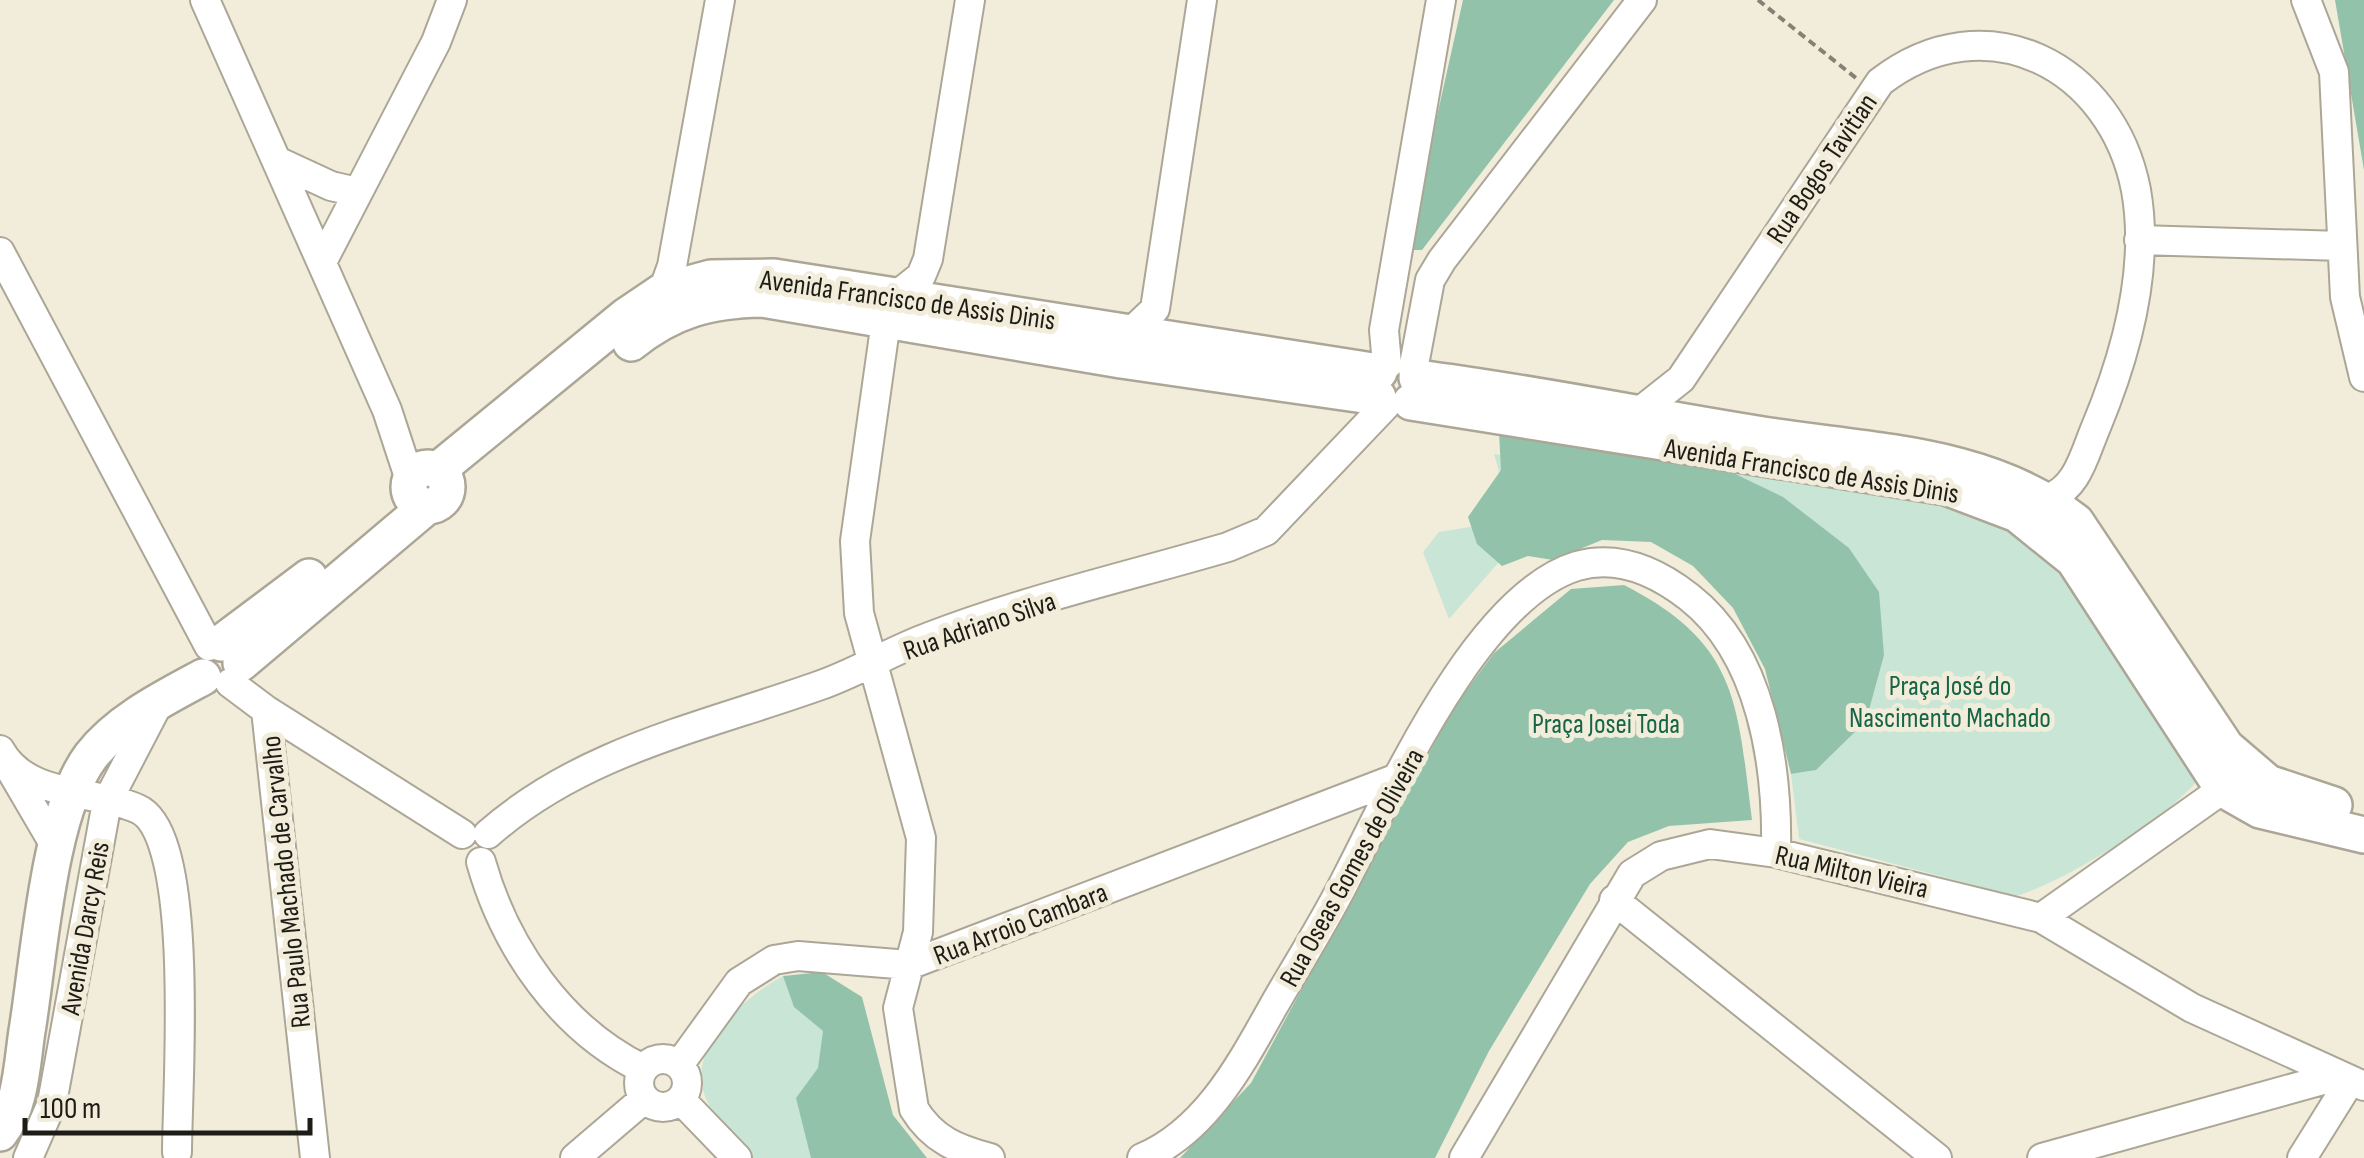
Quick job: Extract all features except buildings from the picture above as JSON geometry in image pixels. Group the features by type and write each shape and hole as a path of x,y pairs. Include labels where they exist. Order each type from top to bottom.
{"main road":[{"name":"Avenida Francisco de Assis Dinis","path":"221,662 427,485 663,291 711,278 741,275 892,309 1396,384 1638,413 1874,449 1982,472 2047,499 2076,522 2226,747 2248,769 2296,795 2364,812"},
{"name":"Avenida Francisco de Assis Dinis","path":"427,485 655,324 705,303 762,299 1132,331 1946,488 2018,514 2074,560 2223,789 2260,810 2364,835"},
{"name":"Avenida Darcy Reis","path":"0,1134 17,1092 57,850 72,795 89,758 115,730 221,662"}],"street":[{"path":"205,0 388,410 427,485"},
{"path":"322,262 436,42 452,0"},
{"path":"663,291 720,0"},
{"path":"970,0 928,258 921,276 892,309 858,514 859,613 921,838 918,932 898,1023 914,1110 942,1141 990,1158"},
{"path":"1132,331 1156,309 1202,0"},
{"path":"1396,384 1388,309 1441,0"},
{"path":"1396,384 1424,318 1430,280 1464,229 1642,0"},
{"path":"2306,0 2334,72 2341,246 2350,332 2364,377"},
{"name":"Rua Bogos Tavitian","path":"1638,413 1682,378 1873,91 1896,68 1920,53 1965,36 2006,38 2031,46 2076,80 2119,134 2136,193 2139,240 2126,340 2071,485 2047,499"},
{"path":"277,161 357,192"},
{"path":"2139,240 2341,246"},
{"path":"0,252 221,662"},
{"path":"1394,266 1430,280"},
{"path":"1388,309 1424,318"},
{"name":"Rua Adriano Silva","path":"475,834 585,766 822,685 929,637 1228,547 1266,531 1396,384"},
{"name":"Rua Oseas Gomes de Oliveira","path":"1142,1158 1181,1134 1236,1072 1348,876 1392,780 1487,636 1528,594 1578,566 1631,565 1655,573 1704,609 1748,674 1766,747 1776,853"},
{"name":"Rua Paulo Machado de Carvalho","path":"221,662 266,710 316,1158"},
{"name":"Avenida Darcy Reis","path":"28,1158 52,1103 107,802 158,704"},
{"path":"266,710 492,844 490,855 481,862 492,902 521,959 591,1037 643,1069"},
{"path":"3,756 72,795 140,809 162,832 170,860 179,985 177,1152"},
{"path":"3,756 57,850"},
{"name":"Rua Arroio Cambara","path":"678,1065 739,982 774,960 798,956 909,965 1392,780"},
{"path":"2041,918 2223,789"},
{"name":"Rua Milton Vieira","path":"1464,1158 1632,874 1662,856 1710,844 1776,853 2041,918 2192,1008 2350,1081"},
{"path":"1614,900 1937,1158"},
{"path":"654,1061 678,1065 686,1076 681,1100 669,1107 656,1106 644,1099 638,1084 643,1069 654,1061"},
{"path":"2042,1158 2350,1081"},
{"path":"2302,1158 2350,1081"},
{"path":"575,1158 644,1099"},
{"path":"681,1100 737,1158"}],"path":[{"path":"1758,0 1873,91"}],"green space":[{"path":"1463,0 1614,0 1422,250 1407,250"},
{"path":"2335,0 2364,0 2364,170"},
{"path":"1499,432 1702,458 1783,497 1849,548 1879,592 1884,655 1866,721 1816,770 1791,774 1765,669 1733,608 1693,566 1651,542 1602,540 1553,560 1528,556 1502,566 1477,544 1468,517 1501,470"},
{"name":"Praça José do Nascimento Machado","path":"1494,454 1789,503 1702,458 1934,494 2048,546 2204,772 2146,826 2090,861 2016,896 1799,839 1791,774 1811,771 1776,631 1637,519 1499,562 1449,619 1423,552 1439,532 1513,520"},
{"name":"Praça Josei Toda","path":"1624,585 1662,607 1711,654 1735,709 1752,820 1669,826 1628,842 1590,884 1489,1051 1435,1158 1180,1158 1251,1083 1454,707 1494,653 1571,589"},
{"path":"822,972 862,997 893,1115 927,1158 811,1158 796,1098 818,1068 823,1031 794,1007 783,976"},
{"path":"783,976 791,997 801,996 908,1158 752,1158 712,1110 703,1089 702,1069 707,1050 732,1014"}]}
